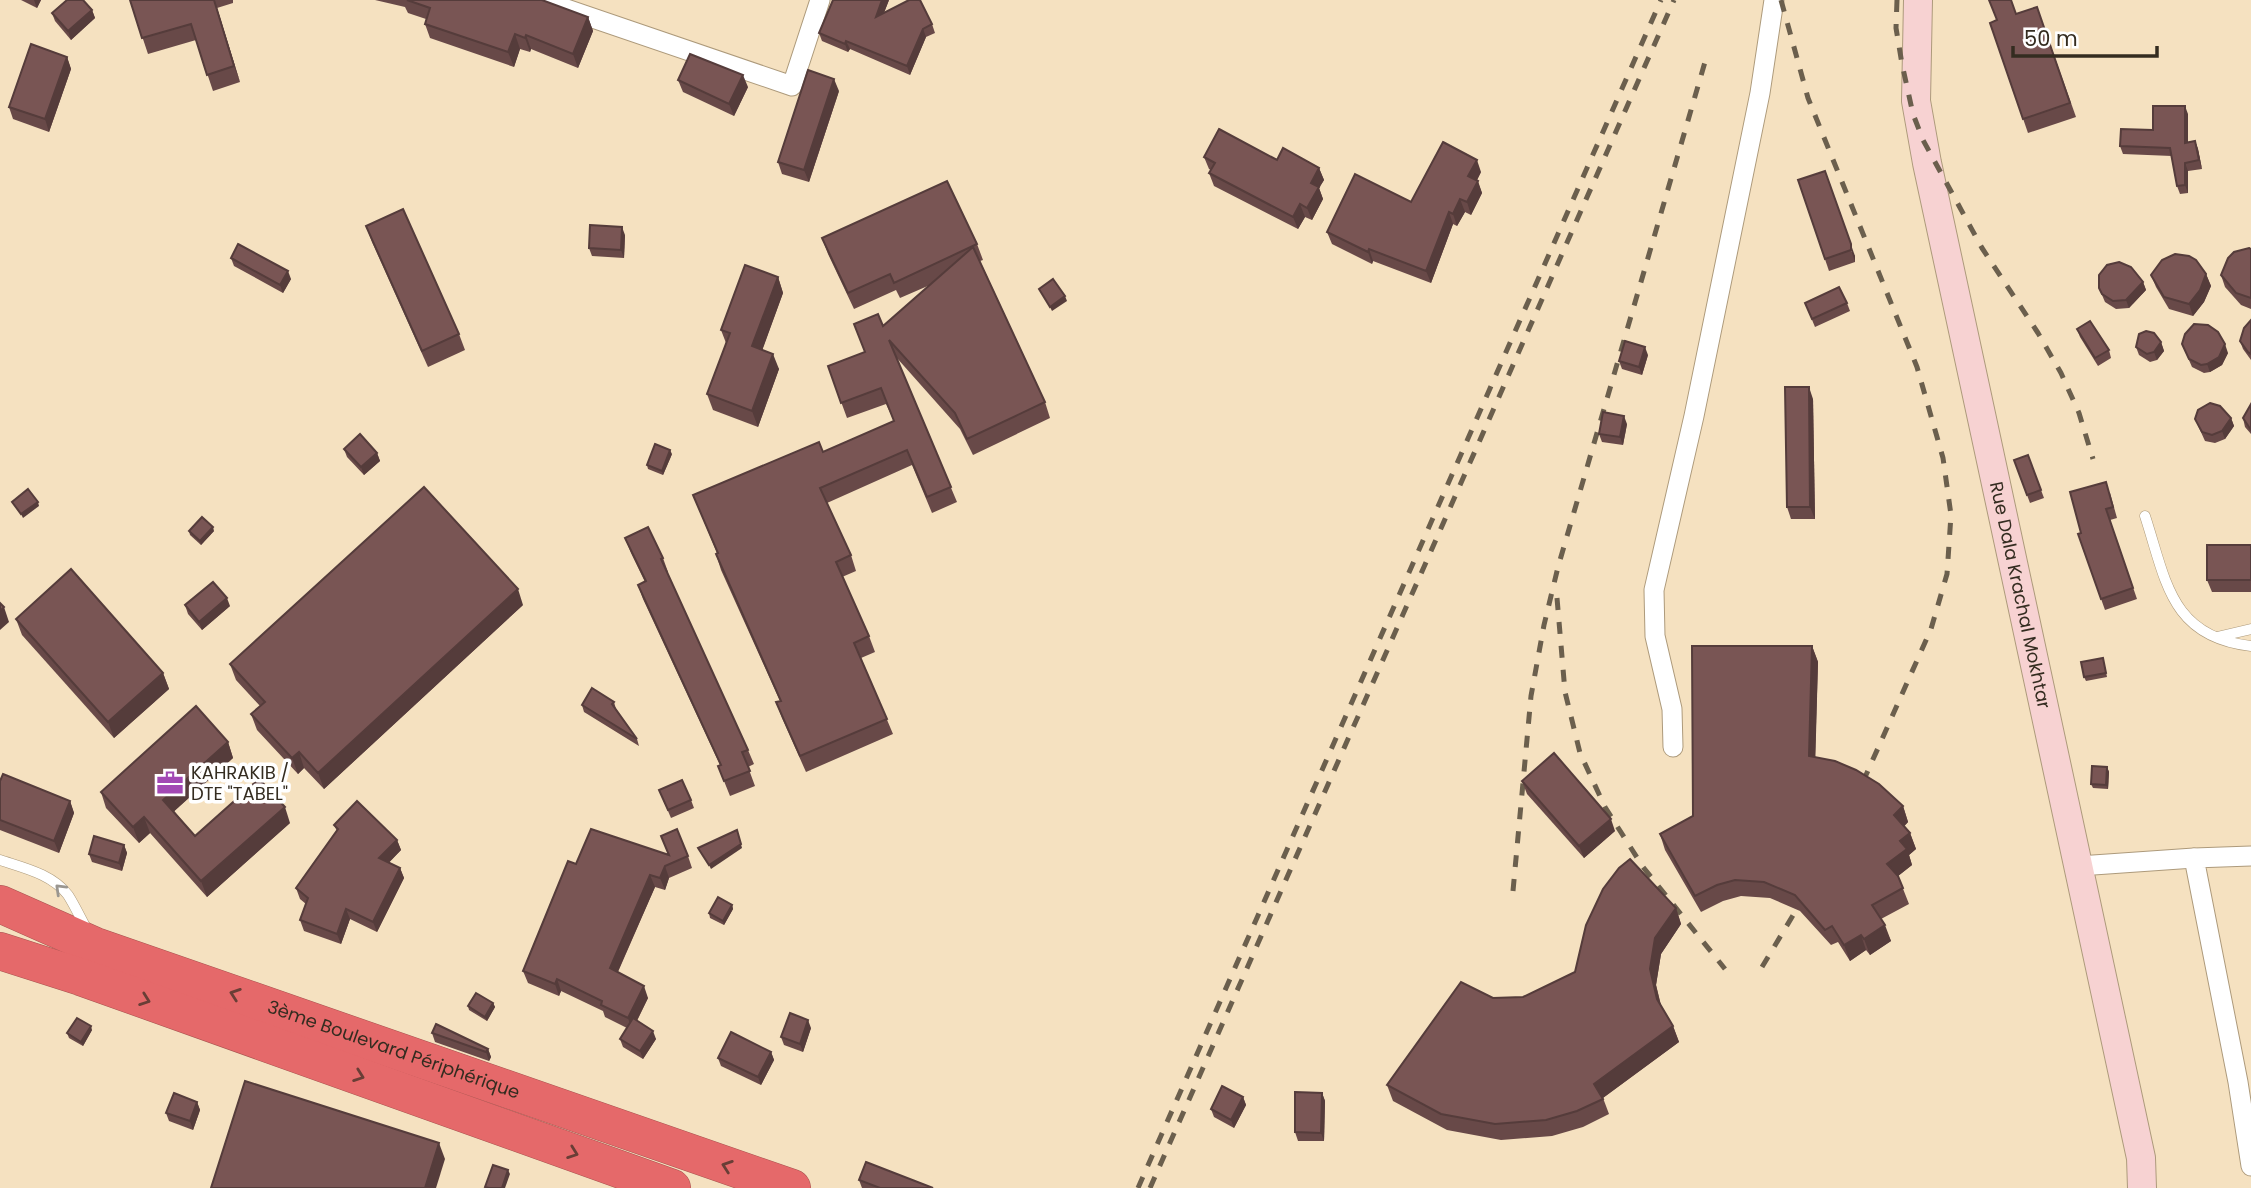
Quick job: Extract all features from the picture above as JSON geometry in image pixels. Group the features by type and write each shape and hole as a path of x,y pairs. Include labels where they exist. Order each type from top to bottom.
{"highway":[{"name":"3ème Boulevard Périphérique","path":"0,904 88,961 792,1188"},
{"path":"0,918 88,961 672,1188"},
{"path":"0,951 88,961"},
{"path":"0,957 88,961"}],"street":[{"path":"540,0 792,86 820,0"},
{"path":"1673,747 1672,709 1655,636 1654,590 1694,416 1760,93 1774,0"},
{"name":"Rue Dala Krachal Mokhtar","path":"1918,0 1916,101 1927,163 2080,866 2141,1158 2143,1188"},
{"path":"2080,866 2251,856"},
{"path":"2194,858 2245,1082 2251,1166"}],"lane":[{"path":"2145,516 2172,598 2183,615 2202,631 2234,644 2251,646"},
{"path":"2217,637 2251,629"},
{"path":"0,860 35,872 58,885 68,896 88,961"}],"building":[{"path":"67,0 83,0 92,10 68,31 52,13"},
{"path":"130,0 214,0 234,66 207,75 191,24 142,38"},
{"path":"407,0 542,0 588,17 573,54 526,35 525,38 515,34 508,52 425,24 430,8"},
{"path":"833,0 882,0 876,17 909,0 920,0 932,24 923,29 907,66 819,33"},
{"path":"1989,0 2011,0 2016,14 2037,7 2070,103 2023,119 1990,23 1997,20"},
{"path":"31,44 67,57 45,119 9,107"},
{"path":"690,54 743,75 729,104 678,80"},
{"path":"808,70 834,79 804,170 778,162"},
{"path":"2153,106 2185,106 2185,143 2195,141 2199,160 2185,163 2185,185 2177,186 2170,148 2120,146 2121,129 2153,130"},
{"path":"1219,129 1277,160 1283,148 1319,168 1311,183 1319,187 1307,208 1300,204 1293,217 1209,173 1215,163 1204,157"},
{"path":"1443,142 1477,160 1468,176 1478,181 1467,202 1460,199 1453,214 1449,212 1426,271 1369,249 1368,252 1327,232 1355,174 1411,202"},
{"path":"1825,171 1851,250 1825,259 1798,180"},
{"path":"947,181 977,244 894,283 890,274 848,293 822,238"},
{"path":"403,209 459,334 422,351 366,226"},
{"path":"590,225 622,227 621,250 589,248"},
{"path":"238,244 288,271 280,285 231,258"},
{"path":"973,247 1045,402 967,439 955,413 889,340 951,487 927,497 907,450 820,488 851,555 836,562 869,636 854,643 887,719 800,756 776,702 781,701 693,495 819,442 823,452 894,421 881,388 841,403 828,366 865,352 854,324 878,314 883,326"},
{"path":"2249,248 2251,298 2236,293 2221,275 2228,258 2234,252"},
{"path":"2175,254 2196,260 2206,274 2200,290 2189,304 2164,297 2151,275 2162,260"},
{"path":"2119,262 2131,267 2143,282 2126,300 2113,301 2102,294 2099,275 2107,265"},
{"path":"745,265 778,277 752,346 773,354 752,411 707,394 730,333 721,330"},
{"path":"1053,279 1065,296 1050,307 1039,289"},
{"path":"1839,287 1847,303 1812,319 1805,303"},
{"path":"2251,320 2251,354 2240,341 2244,328"},
{"path":"2090,321 2109,350 2095,358 2077,329"},
{"path":"2194,324 2208,325 2218,332 2225,344 2219,357 2207,364 2201,365 2189,359 2182,344 2185,334"},
{"path":"2146,331 2154,333 2161,342 2154,352 2147,354 2136,347 2139,334"},
{"path":"1625,341 1645,347 1639,367 1619,361"},
{"path":"1785,387 1809,387 1810,507 1787,507"},
{"path":"2210,403 2220,406 2231,418 2222,431 2212,435 2202,432 2195,419 2198,410"},
{"path":"2251,404 2251,430 2243,418"},
{"path":"1603,412 1624,416 1620,437 1599,434"},
{"path":"360,434 377,453 361,467 344,449"},
{"path":"655,444 670,450 662,471 647,465"},
{"path":"2028,455 2041,490 2027,495 2014,460"},
{"path":"2106,482 2113,507 2106,509 2133,588 2101,599 2078,534 2081,533 2070,492"},
{"path":"424,487 518,589 318,773 299,752 292,758 251,714 265,702 230,664"},
{"path":"28,489 38,502 21,514 12,502"},
{"path":"202,517 213,527 200,541 189,531"},
{"path":"648,527 748,750 742,752 750,771 724,781 718,766 721,765 638,585 646,581 625,538"},
{"path":"2207,545 2251,545 2251,580 2207,580"},
{"path":"71,569 163,673 108,722 16,619"},
{"path":"213,582 227,598 199,622 185,605"},
{"path":"1692,646 1812,646 1809,756 1835,761 1879,784 1903,806 1894,815 1910,833 1900,841 1907,849 1887,864 1898,876 1903,888 1872,905 1885,925 1864,939 1861,935 1844,945 1832,926 1825,930 1795,895 1764,882 1735,880 1695,896 1660,834 1693,816"},
{"path":"2103,658 2106,673 2084,677 2081,662"},
{"path":"592,688 614,702 612,704 637,739 582,705"},
{"path":"196,706 228,742 163,800 195,836 259,779 285,807 201,881 144,817 133,827 101,792"},
{"path":"1554,753 1611,819 1579,846 1522,781"},
{"path":"2092,766 2107,767 2106,785 2091,784"},
{"path":"3,774 70,801 54,841 0,820 0,781"},
{"path":"682,780 691,800 668,810 659,790"},
{"path":"357,801 397,840 379,858 400,868 373,922 346,909 337,934 300,920 308,898 296,888 338,829 334,825"},
{"path":"591,829 669,855 661,836 677,829 688,856 665,866 660,878 650,875 610,968 644,986 628,1018 601,1005 602,1001 557,979 555,984 523,971 568,861 576,864"},
{"path":"737,830 741,844 709,865 698,848"},
{"path":"94,836 124,845 119,863 89,854"},
{"path":"1630,859 1676,908 1655,938 1650,969 1657,999 1673,1026 1594,1084 1603,1099 1577,1111 1546,1120 1495,1124 1441,1114 1387,1085 1461,982 1493,998 1523,997 1575,972 1586,925 1603,889 1619,868"},
{"path":"718,897 732,905 723,921 709,913"},
{"path":"476,993 493,1003 485,1017 468,1006"},
{"path":"790,1013 808,1020 800,1044 781,1037"},
{"path":"77,1018 91,1026 81,1042 67,1033"},
{"path":"633,1018 653,1031 640,1051 620,1039"},
{"path":"436,1024 488,1049 486,1052 432,1033"},
{"path":"731,1032 771,1052 758,1077 718,1058"},
{"path":"245,1081 439,1143 425,1188 211,1188"},
{"path":"1222,1086 1243,1097 1231,1120 1211,1109"},
{"path":"1295,1092 1322,1093 1321,1133 1295,1132"},
{"path":"174,1093 197,1102 190,1121 166,1113"},
{"path":"866,1162 933,1188 880,1188 859,1180"},
{"path":"493,1165 508,1170 502,1188 485,1187"}],"railway":[{"path":"1138,1188 1661,0"},
{"path":"1150,1188 1674,0"},
{"path":"1781,0 1808,98 1917,367 1943,458 1951,515 1947,574 1931,629 1858,793"},
{"path":"1897,0 1896,28 1902,64 1913,114 1923,140 1982,248 2061,373 2079,413 2093,459"},
{"path":"1513,891 1531,696 1544,625 1558,567 1705,62"},
{"path":"1557,598 1565,692 1580,753 1605,807 1643,867 1725,969"},
{"path":"1762,967 1807,892"}],"place":[{"name":"KAHRAKIB / DTE \"TABEL\"","path":"170,783"}]}
